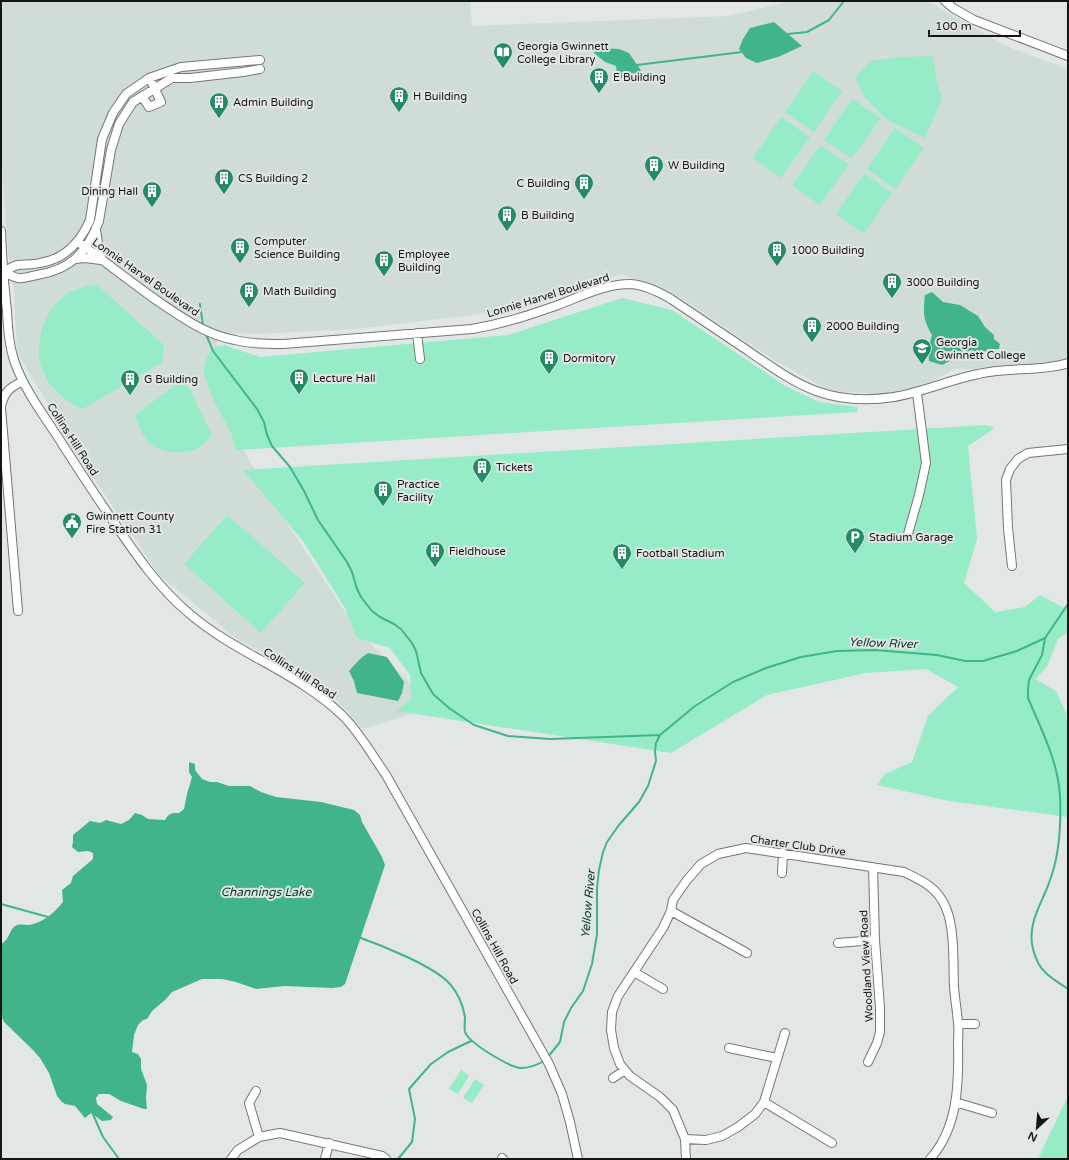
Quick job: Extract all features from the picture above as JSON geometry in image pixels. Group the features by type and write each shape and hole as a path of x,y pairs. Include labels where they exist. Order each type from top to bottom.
{"street":[{"path":"945,1 953,8 974,20 1068,56"},
{"path":"2,272 16,265 48,262 66,252 78,242 85,232 90,220 102,139 112,112 126,94 149,78 187,65 260,60"},
{"path":"2,272 18,278 47,274 68,265 86,248 99,220 111,150 119,124 133,102 172,78 190,78 260,69"},
{"path":"142,96 149,107 161,102 149,78"},
{"path":"76,259 85,258 102,260 96,229"},
{"name":"Collins Hill Road","path":"1,231 2,272 9,339 15,363 23,381 128,543 154,578 191,615 223,638 322,698 343,716 360,736 386,775 549,1064 562,1094 578,1159"},
{"name":"Lonnie Harvel Boulevard","path":"78,242 187,321 213,334 234,340 258,344 283,344 472,329 522,318 602,288 632,284 658,292 671,299 783,375 812,390 835,397 857,399 892,397 917,392 960,377 982,373 1055,366 1068,363"},
{"path":"417,333 420,359"},
{"path":"18,611 1,407 4,395 11,387 23,381"},
{"path":"908,534 919,496 926,463 917,392"},
{"path":"1012,566 1008,528 1006,480 1010,469 1018,459 1028,453 1068,449"},
{"name":"Charter Club Drive","path":"686,1159 685,1139 673,1110 660,1097 630,1076 620,1064 614,1048 611,1030 612,1012 618,996 662,928 671,911 673,900 687,880 701,864 718,854 746,848 904,872 924,881 939,895 951,922 955,1007 958,1024 958,1086 952,1118 946,1136 930,1159"},
{"path":"782,873 783,853"},
{"name":"Woodland View Road","path":"868,1062 877,1043 880,1032 873,867"},
{"path":"671,911 747,953"},
{"path":"838,943 875,940"},
{"path":"634,972 664,989"},
{"path":"958,1024 976,1024"},
{"path":"685,1139 706,1140 722,1136 738,1128 755,1114 764,1102 785,1033"},
{"path":"728,1048 777,1058"},
{"path":"613,1078 625,1070"},
{"path":"256,1091 249,1103 258,1137"},
{"path":"764,1102 832,1143"},
{"path":"955,1102 992,1113"},
{"path":"231,1159 238,1150 258,1137 280,1133 329,1143 382,1156 386,1159"},
{"path":"325,1159 329,1143"}],"shaded area":[{"name":"Georgia Gwinnett College","path":"1,1 470,1 472,26 728,16 783,3 783,1 928,1 1006,46 1068,69 1068,361 1055,368 954,369 907,395 831,391 777,362 680,297 622,274 522,309 356,329 256,334 218,333 213,394 265,489 356,629 434,707 363,729 324,686 237,639 159,575 81,459 17,352 14,291 8,253 1,153"},
{"path":"933,56 937,82 942,99 925,138 886,119 865,98 855,77 871,61 902,57"},
{"path":"813,71 842,91 814,132 785,112"},
{"path":"852,99 881,118 852,159 824,140"},
{"path":"781,117 810,137 781,178 753,158"},
{"path":"895,128 924,148 895,189 867,169"},
{"path":"820,145 849,164 820,205 792,186"},
{"path":"864,173 892,193 864,234 836,214"},
{"path":"96,284 164,345 162,362 83,409 68,401 49,383 46,378 39,356 40,335 43,325 53,306 60,299 72,291"},
{"path":"622,298 672,310 787,387 819,402 858,407 857,412 236,450 231,433 211,395 203,370 208,355 215,347 224,345 260,357 508,335"},
{"path":"179,382 188,386 212,435 202,445 195,449 181,452 165,451 158,449 147,440 135,415"},
{"path":"986,425 995,428 968,446 977,539 964,583 995,612 1025,607 1040,595 1068,610 1068,632 1058,639 1047,667 1035,679 1056,691 1068,717 1068,817 949,801 877,785 885,774 912,762 928,716 958,687 926,669 866,673 767,695 671,753 396,711 411,699 410,675 390,648 357,638 345,608 303,541 243,470"},
{"path":"227,515 305,583 261,633 184,564"},
{"path":"461,1070 469,1076 458,1094 449,1089"},
{"path":"475,1079 484,1085 472,1103 463,1098"},
{"path":"1068,1096 1068,1159 1038,1159 1064,1104"}],"water":[{"path":"774,22 802,46 778,57 757,63 746,58 739,49 750,28"},
{"path":"601,47 619,49 629,53 640,69 644,79 637,77 629,80 622,80 622,78 618,78 616,66 605,62 594,53 595,50"},
{"path":"932,292 943,302 960,305 978,316 985,327 994,335 994,339 1000,344 999,349 988,349 983,353 971,350 942,365 929,361 928,349 932,335 925,320 924,307 925,295"},
{"path":"368,653 387,657 404,682 402,693 398,701 357,693 354,681 349,671"},
{"name":"Channings Lake","path":"189,762 195,764 195,770 202,779 210,782 217,782 229,786 250,786 261,792 276,797 321,802 354,810 360,815 362,822 385,865 345,984 341,987 332,988 284,986 256,989 222,979 202,979 172,992 152,1011 147,1019 143,1020 138,1025 134,1035 132,1052 138,1054 141,1059 141,1069 147,1085 147,1109 121,1101 109,1094 99,1094 96,1098 97,1104 113,1117 111,1120 102,1121 91,1113 85,1118 75,1106 65,1104 61,1101 57,1096 49,1073 40,1058 4,1022 1,1015 1,944 6,940 14,927 39,922 56,910 63,902 62,890 71,883 73,876 93,859 93,853 88,851 78,852 72,847 73,835 90,821 100,823 106,820 121,824 129,820 135,813 148,819 165,820 170,814 179,813 184,809 192,777 189,772"}],"waterway":[{"path":"788,34 807,32 829,20 844,1"},
{"path":"637,65 742,52"},
{"path":"200,304 203,326"},
{"path":"205,332 213,351 257,409 264,422 267,435 272,446 290,467 318,520 347,562 361,597 372,611 401,629 412,643 416,651 421,673 433,694 449,708 474,725 508,736 550,739 660,735"},
{"name":"Yellow River","path":"547,1058 560,1042 564,1022 571,1008 583,991 592,964 597,934 597,888 603,852 607,842 619,825 639,802 648,786 656,761 656,743 660,735 695,706 733,682 766,668 801,657 837,651 875,650 937,655 965,661 983,661 1017,651 1045,638 1068,604"},
{"path":"1045,638 1042,655 1029,680 1028,698 1048,746 1056,770 1060,796 1060,825 1055,865 1034,920 1032,939 1033,949 1041,968 1068,989"},
{"path":"1,904 48,917"},
{"name":"Yellow River","path":"358,937 420,963 450,984 453,987 464,1012 465,1032 468,1037 481,1048 515,1067 521,1068 533,1066 544,1061"},
{"path":"398,1159 412,1142 415,1119 409,1089 431,1064 448,1052 471,1041"},
{"name":"Yellow River","path":"92,1112 103,1137 119,1159"}],"place":[{"name":"Georgia Gwinnett College Library","path":"503,69"},
{"name":"E Building","path":"599,94"},
{"name":"H Building","path":"399,113"},
{"name":"Admin Building","path":"219,119"},
{"name":"W Building","path":"654,182"},
{"name":"CS Building 2","path":"224,195"},
{"name":"C Building","path":"584,200"},
{"name":"Dining Hall","path":"152,208"},
{"name":"B Building","path":"507,232"},
{"name":"Computer Science Building","path":"240,264"},
{"name":"1000 Building","path":"777,267"},
{"name":"Employee Building","path":"384,277"},
{"name":"3000 Building","path":"892,299"},
{"name":"Math Building","path":"249,308"},
{"name":"2000 Building","path":"812,343"},
{"name":"Georgia Gwinnett College","path":"922,365"},
{"name":"Dormitory","path":"549,375"},
{"name":"Lecture Hall","path":"299,395"},
{"name":"G Building","path":"130,396"},
{"name":"Tickets","path":"482,484"},
{"name":"Practice Facility","path":"383,507"},
{"name":"Gwinnett County Fire Station 31","path":"72,539"},
{"name":"Stadium Garage","path":"855,554"},
{"name":"Fieldhouse","path":"435,568"},
{"name":"Football Stadium","path":"622,570"}]}
